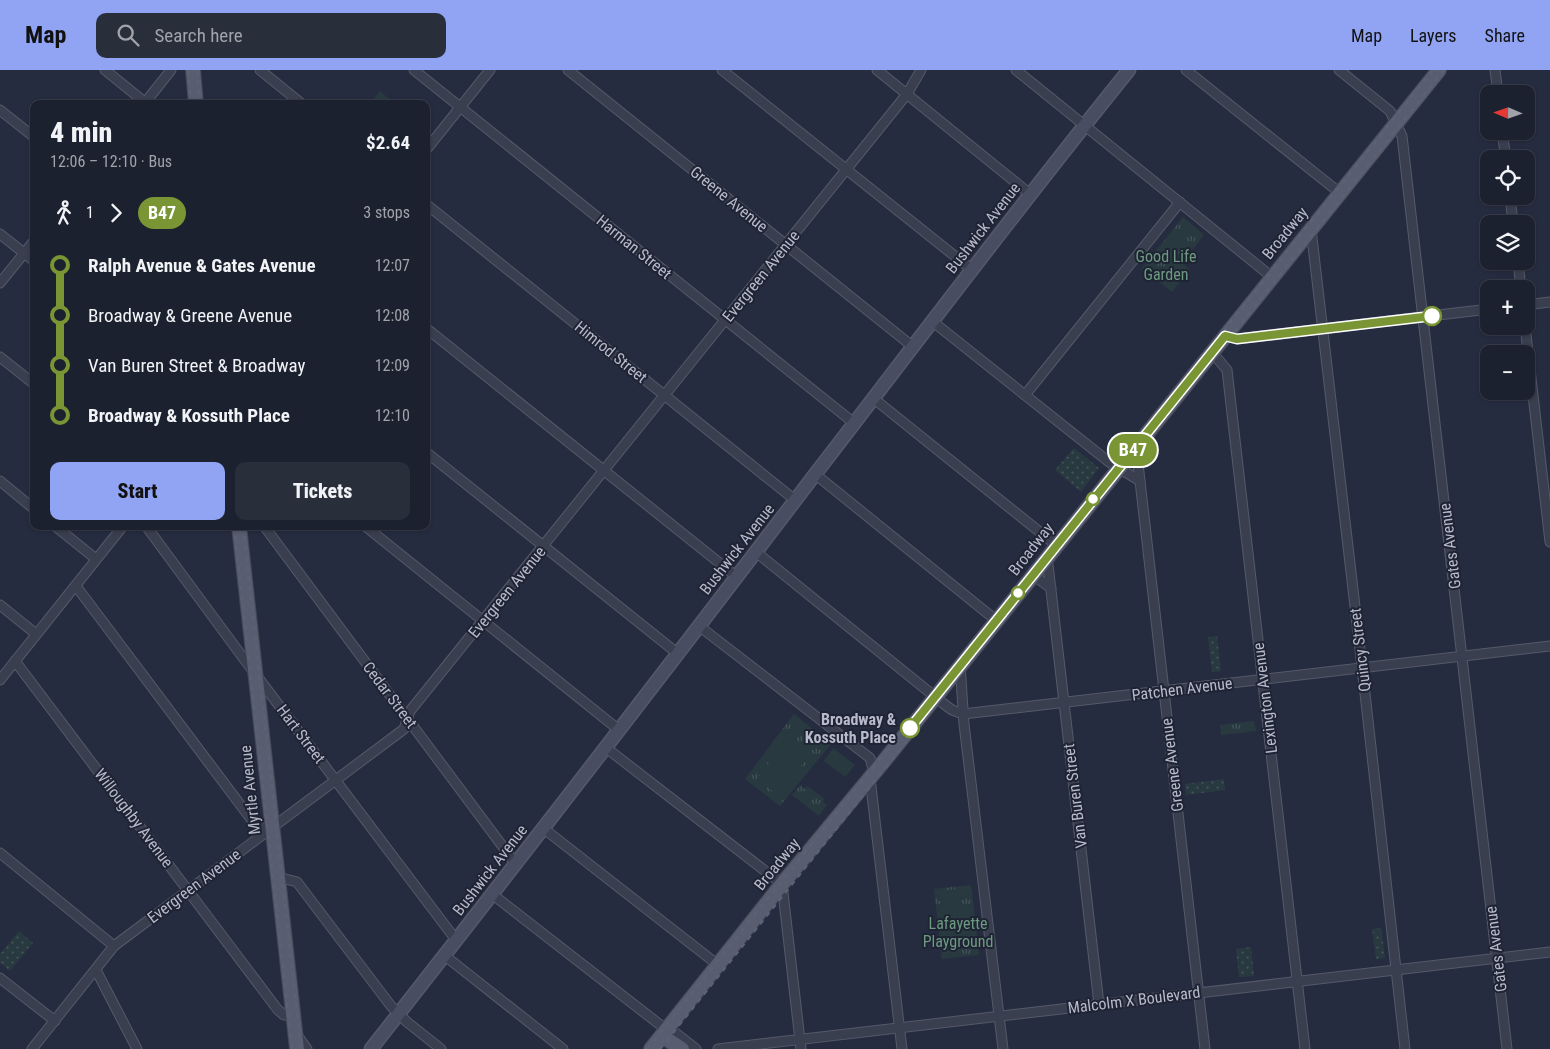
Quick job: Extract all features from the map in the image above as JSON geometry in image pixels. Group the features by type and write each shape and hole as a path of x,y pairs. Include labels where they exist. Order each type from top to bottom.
{"main road":[{"path":"193,70 196,100"},
{"name":"Bushwick Avenue","path":"371,1049 737,577 971,269 1129,70"},
{"name":"Broadway","path":"651,1049 1438,70"},
{"name":"Myrtle Avenue","path":"239,530 297,1049"},
{"path":"665,1032 682,1049"}],"street":[{"path":"105,70 141,100"},
{"path":"147,100 171,70"},
{"path":"260,70 297,100"},
{"name":"Harman Street","path":"414,70 854,423"},
{"path":"430,145 490,70"},
{"name":"Greene Avenue","path":"568,70 912,346"},
{"path":"722,70 971,269"},
{"path":"877,70 1030,194"},
{"name":"Evergreen Avenue","path":"32,1049 114,946 404,729 410,711 907,94 922,70"},
{"path":"1016,70 1272,277"},
{"path":"1186,70 1340,193"},
{"name":"Gates Avenue","path":"1339,70 1390,111 1402,136 1507,1049"},
{"path":"1495,70 1497,85"},
{"path":"0,110 30,134"},
{"path":"1025,395 1180,202"},
{"name":"Himrod Street","path":"430,207 795,500"},
{"name":"Quincy Street","path":"1311,229 1405,1049"},
{"path":"0,234 30,258"},
{"path":"0,282 30,246"},
{"path":"1293,252 1313,251"},
{"path":"1535,304 1550,302"},
{"path":"1225,336 1237,339 1480,310"},
{"path":"932,321 1118,468 1140,481"},
{"path":"430,331 737,577"},
{"path":"1526,335 1550,542"},
{"name":"Lexington Avenue","path":"1212,352 1226,370 1305,1049"},
{"path":"0,357 30,381"},
{"path":"874,398 1052,551"},
{"name":"Greene Avenue","path":"1136,446 1205,1049"},
{"path":"430,455 678,653"},
{"path":"815,474 997,620"},
{"path":"0,481 30,506"},
{"path":"61,530 96,559"},
{"path":"0,680 120,530"},
{"name":"Hart Street","path":"149,530 456,940"},
{"name":"Cedar Street","path":"267,530 515,863"},
{"path":"370,530 619,730"},
{"name":"Van Buren Street","path":"1052,551 1051,588 1099,1004"},
{"path":"756,552 934,696 952,710 963,714"},
{"path":"1033,575 1051,588"},
{"path":"76,586 254,823 262,828 272,827"},
{"path":"0,605 36,634"},
{"path":"699,626 870,758 873,801 902,1049"},
{"name":"Patchen Avenue","path":"963,714 1550,646"},
{"name":"Willoughby Avenue","path":"16,661 278,1010 284,1015 293,1016"},
{"path":"960,664 963,714 1003,1049"},
{"path":"605,747 782,884 801,1044"},
{"path":"856,795 873,801"},
{"path":"543,828 718,965"},
{"path":"0,853 114,946"},
{"path":"278,877 297,882 391,1006 407,1022 441,1049"},
{"path":"492,894 651,1018 665,1032 696,1049"},
{"name":"Malcolm X Boulevard","path":"718,1049 801,1044 899,1027 1550,952"},
{"path":"444,955 563,1049"},
{"path":"96,970 136,1049"},
{"path":"0,978 55,1021"},
{"path":"295,1033 307,1049"}],"green space":[{"path":"380,91 390,100 373,100"},
{"name":"Good Life Garden","path":"1183,217 1204,235 1182,263 1189,269 1172,292 1142,268"},
{"path":"1074,448 1099,468 1081,492 1055,470"},
{"path":"1217,636 1221,671 1212,672 1208,637"},
{"path":"794,714 831,744 780,806 745,779"},
{"path":"1254,721 1256,731 1221,735 1220,725"},
{"path":"786,741 807,758 778,795 757,779"},
{"path":"833,748 855,765 845,777 824,761"},
{"path":"1224,779 1225,790 1186,795 1185,784"},
{"path":"800,785 805,789 807,786 825,799 823,802 827,805 819,816 792,795"},
{"name":"Lafayette Playground","path":"971,885 979,955 942,959 934,889"},
{"path":"968,888 969,897 939,901 938,891"},
{"path":"970,904 972,922 942,926 940,908"},
{"path":"1381,928 1385,958 1376,959 1372,929"},
{"path":"19,931 33,943 10,971 0,963 0,954"},
{"path":"1251,947 1254,976 1239,977 1236,949"}],"railway":[{"path":"188,70 191,100"},
{"path":"197,70 200,100"},
{"path":"647,1049 1433,70"},
{"path":"660,1049 1444,70"},
{"path":"234,530 292,1049"},
{"path":"243,530 301,1049"}],"bus line":[{"name":"B47","path":"910,728 1225,336 1237,339 1432,316"}],"place":[{"name":"Broadway & Kossuth Place","path":"910,728"}]}
